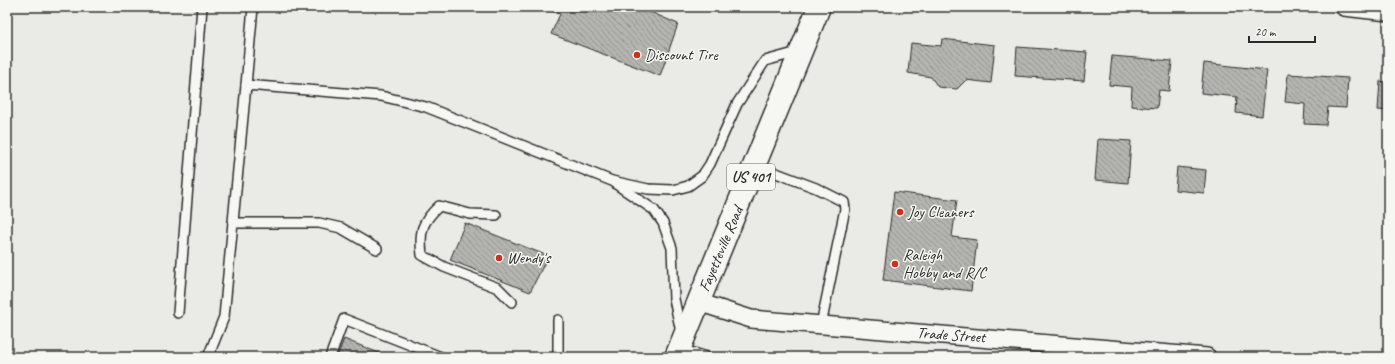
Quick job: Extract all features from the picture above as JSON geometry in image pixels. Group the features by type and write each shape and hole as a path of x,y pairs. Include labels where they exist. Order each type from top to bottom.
{"highway":[{"name":"Fayetteville Road","path":"680,349 819,7"}],"street":[{"path":"1344,7 1388,12"},
{"name":"Trade Street","path":"698,302 751,319 1207,357"}],"lane":[{"path":"178,314 202,7"},
{"path":"208,357 224,317 253,7"},
{"path":"246,85 381,96 426,106 612,181 660,190 673,190 688,186 702,176 710,164 738,104 765,61 801,51"},
{"path":"755,165 816,188 844,202 845,209 821,325"},
{"path":"612,181 654,210 663,222 672,248 674,299 680,349 706,357"},
{"path":"496,215 470,214 439,206 426,219 420,237 422,254 444,266 498,288 512,302"},
{"path":"234,222 319,223 341,228 376,249"},
{"path":"330,357 344,318 441,357"},
{"path":"558,320 558,357"}],"building":[{"name":"Discount Tire","path":"639,7 678,24 660,76 551,34 560,14 544,8"},
{"path":"942,39 995,45 991,83 966,80 957,89 938,87 931,77 908,73 911,43 941,46"},
{"path":"1017,47 1087,52 1084,81 1015,76"},
{"path":"1112,56 1172,61 1169,91 1159,90 1157,108 1131,106 1132,87 1109,85"},
{"path":"1204,63 1267,70 1262,116 1236,113 1237,97 1201,93"},
{"path":"1288,74 1348,78 1346,108 1328,107 1326,125 1304,124 1305,104 1285,102"},
{"path":"1380,81 1388,82 1388,111 1378,110"},
{"path":"1098,139 1131,141 1128,183 1095,180"},
{"path":"1177,167 1206,170 1204,193 1175,190"},
{"path":"894,192 957,200 952,237 977,240 971,291 883,280"},
{"name":"Wendy's","path":"465,223 548,256 530,292 450,260"},
{"path":"344,339 389,357 337,357"}],"place":[{"name":"Discount Tire","path":"637,55"},
{"name":"Joy Cleaners","path":"900,212"},
{"name":"Wendy's","path":"499,258"},
{"name":"Raleigh Hobby and R/C","path":"895,264"}]}
